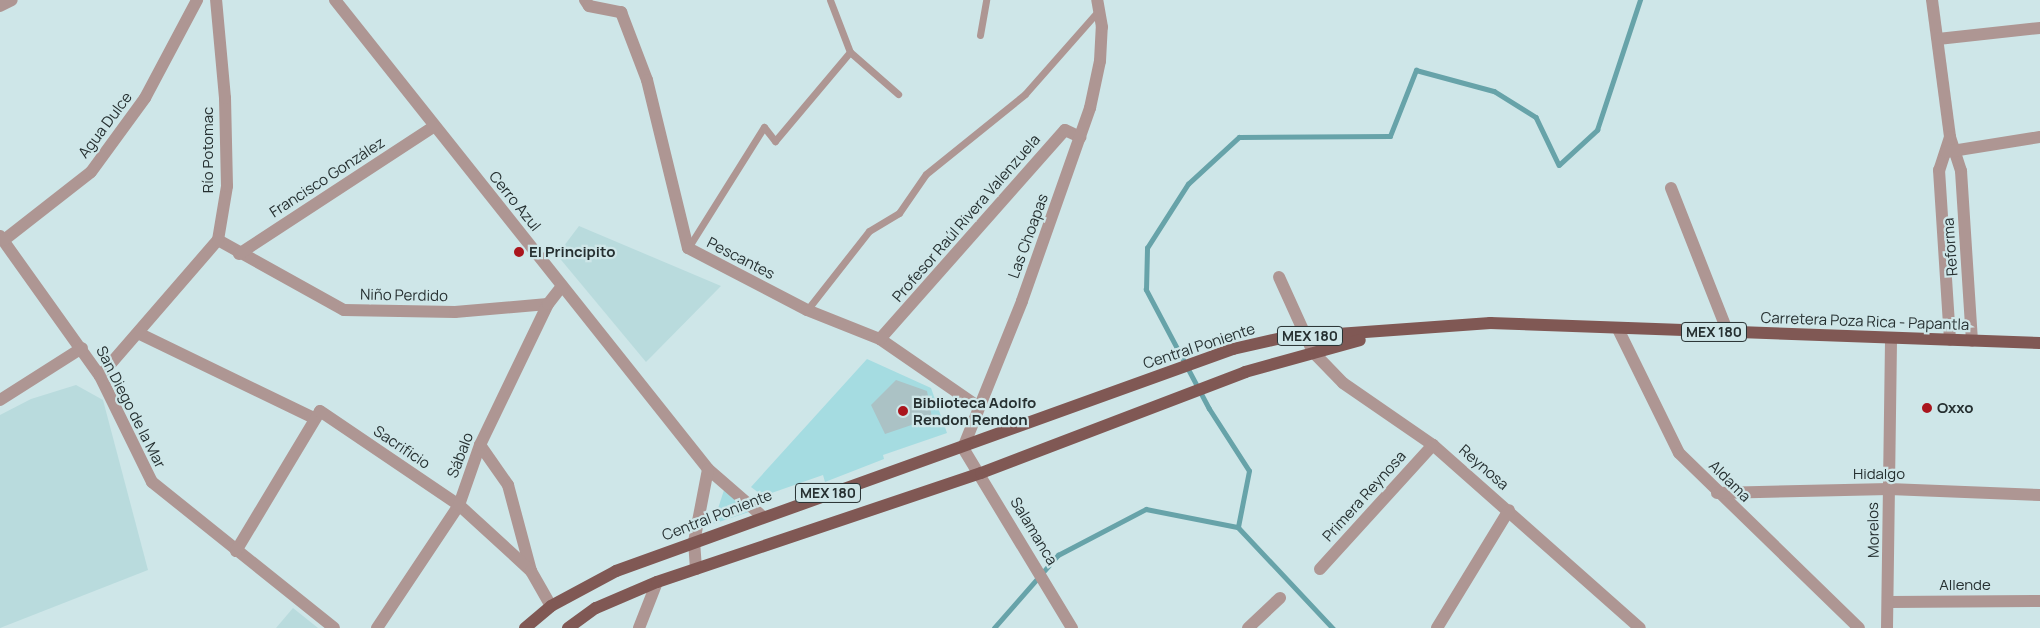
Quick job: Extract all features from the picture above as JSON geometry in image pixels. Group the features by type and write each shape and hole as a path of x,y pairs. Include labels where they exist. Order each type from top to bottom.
{"main road":[{"name":"Carretera Poza Rica - Papantla","path":"1389,332 1490,323 1728,332 1891,341 1950,340 2040,343"},
{"name":"Central Poniente","path":"525,628 551,606 616,571 761,515 964,448 1233,349 1303,336 1389,332"},
{"name":"MEX 180","path":"568,628 596,608 657,582 981,473 1245,372 1389,332"}],"street":[{"path":"0,6 12,0"},
{"name":"Agua Dulce","path":"2,238 91,172 145,98 197,0"},
{"name":"Río Potomac","path":"216,0 225,98 227,186 218,240"},
{"name":"Cerro Azul","path":"335,0 433,127 708,468 761,515"},
{"name":"Pescantes","path":"585,0 588,6 621,12 647,80 688,248 808,310 880,339 977,406"},
{"name":"Reforma","path":"1932,0 1950,137 1948,152 1939,170 1950,340"},
{"name":"Las Choapas","path":"964,448 977,406 1022,301 1080,137 1100,61 1098,5"},
{"path":"1938,39 2040,28"},
{"name":"Francisco González","path":"240,254 433,127"},
{"name":"Profesor Raúl Rivera Valenzuela","path":"880,339 1065,130 1080,137"},
{"path":"1948,152 2040,137"},
{"name":"Reforma","path":"1948,152 1961,171 1972,341"},
{"path":"1671,188 1728,332"},
{"name":"San Diego de la Mar","path":"2,238 82,348 100,376 152,482 334,628"},
{"path":"1944,239 1966,238"},
{"path":"100,376 218,240"},
{"name":"Niño Perdido","path":"218,240 240,254 344,310 408,314 548,304"},
{"name":"Reynosa","path":"1279,277 1303,336 1313,352 1343,382 1433,445 1509,510 1640,628"},
{"name":"Sábalo","path":"377,628 459,505 480,445 548,304 562,286"},
{"name":"Aldama","path":"1618,329 1679,453 1717,493 1859,628"},
{"name":"Sacrificio","path":"138,333 317,414 459,505 531,571"},
{"name":"Morelos","path":"1887,628 1890,602 1891,341"},
{"path":"0,400 82,348"},
{"path":"236,550 317,414"},
{"name":"Sacrificio","path":"480,445 508,485 531,571 551,606"},
{"name":"Primera Reynosa","path":"1320,570 1433,445"},
{"path":"964,448 981,473"},
{"path":"696,569 694,542 708,468"},
{"name":"Salamanca","path":"981,473 1072,628"},
{"name":"Hidalgo","path":"1717,493 1889,489 2040,495"},
{"path":"1437,628 1509,510"},
{"path":"639,628 657,582"},
{"path":"1248,628 1280,598"},
{"name":"Allende","path":"1890,602 2040,601"}],"lane":[{"path":"830,0 850,52 898,94"},
{"path":"980,36 986,0"},
{"path":"808,310 869,232 899,213 926,174 1025,94 1098,5"},
{"path":"688,248 764,128 775,141 850,52"}],"shaded area":[{"path":"579,226 721,286 646,362 557,255"},
{"path":"867,359 931,388 947,433 883,455 884,459 825,482 823,475 763,496 751,487"},
{"path":"76,385 103,400 148,570 0,628 0,415 31,399"},
{"path":"725,487 749,512 713,524"},
{"path":"293,608 318,628 276,628"}],"building":[{"name":"Biblioteca Adolfo Rendon Rendon","path":"896,380 927,391 932,418 885,434 871,405"}],"waterway":[{"path":"1238,527 1249,471 1209,409 1146,290 1147,248 1188,184 1239,137 1390,136 1416,70 1494,91 1536,117 1559,165 1597,130 1640,0"},
{"path":"994,628 1058,555 1146,509 1238,527 1333,628"}],"place":[{"name":"El Principito","path":"519,252"},
{"name":"Oxxo","path":"1927,408"},
{"name":"Biblioteca Adolfo Rendon Rendon","path":"903,411"}]}
